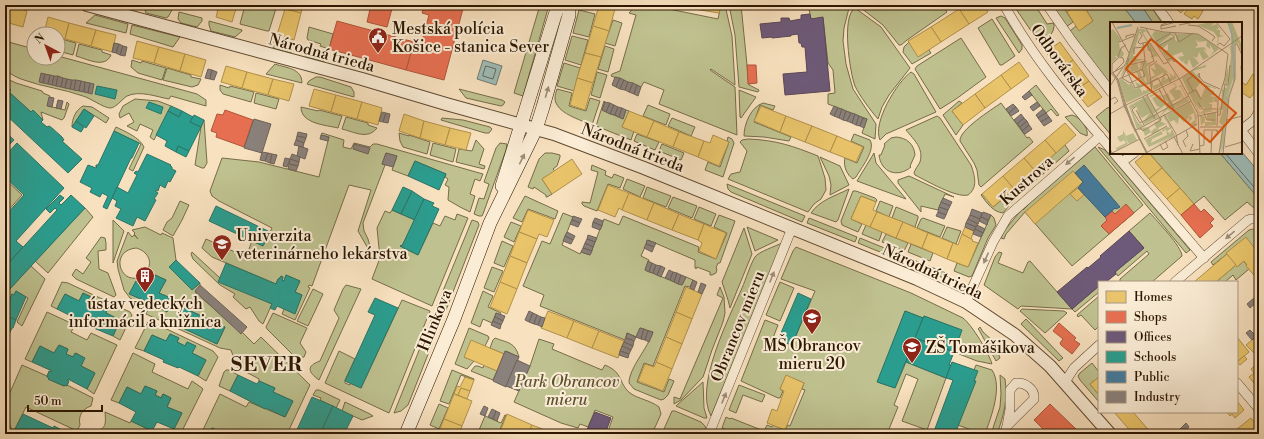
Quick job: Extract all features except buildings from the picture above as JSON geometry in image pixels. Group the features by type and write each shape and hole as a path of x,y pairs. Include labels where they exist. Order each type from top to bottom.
{"main road":[{"name":"Hlinkova","path":"406,434 451,326 492,219 559,5"},
{"name":"Hlinkova","path":"492,219 536,129 569,15 569,5"}],"street":[{"name":"Národná trieda","path":"87,5 362,79 536,129 594,148 924,282 966,302 1015,335 1041,357 1065,382 1110,434"},
{"name":"Odborárska","path":"1004,5 1048,72 1110,148"},
{"path":"1047,5 1110,91"},
{"path":"1156,5 1168,22"},
{"path":"1242,129 1254,120 1259,112"},
{"path":"1242,131 1259,154"},
{"name":"Kustrova","path":"966,302 1008,216 1100,136"},
{"path":"1115,154 1204,258"},
{"path":"1122,162 1133,154"},
{"path":"1176,281 1248,220 1259,219"},
{"name":"Obrancov mieru","path":"710,434 792,228"},
{"path":"1065,382 1074,368 1098,346"},
{"path":"1238,384 1259,409"}],"green space":[{"path":"143,5 156,5 172,10 166,18 146,13"},
{"path":"245,5 277,5 269,31 240,24"},
{"path":"540,5 549,5 523,96 514,93"},
{"path":"636,5 664,8 718,19 721,5 725,5 732,36 735,85 711,69 710,70 735,87 737,135 659,104 664,90 644,82 641,87 611,76 612,74 620,71 636,15 629,13"},
{"path":"729,5 741,5 749,85 759,90 758,92 739,87 735,35"},
{"path":"806,5 849,5 843,41 846,64 853,89 876,124 875,139 862,133 867,119 828,104 828,94 835,93 833,70 828,63 823,18 811,19 809,9"},
{"path":"857,5 939,5 942,9 944,7 947,12 899,45 883,25"},
{"path":"1035,5 1047,24 1054,23 1052,33 1048,38 1038,41 1014,6"},
{"path":"1057,5 1062,5 1073,22 1066,27 1053,8"},
{"path":"1083,5 1122,5 1135,22 1110,22 1110,85 1070,31 1076,26 1079,30 1093,21"},
{"path":"1141,5 1150,5 1161,22 1152,22"},
{"path":"855,8 881,27 910,68 889,95 882,107 878,119 865,103 855,86 853,79 849,58 848,22 851,13"},
{"path":"579,10 595,14 589,37 573,33"},
{"path":"179,12 202,18 202,21 197,27 181,23 178,19"},
{"path":"95,15 128,24 126,33 86,23"},
{"path":"1001,16 1005,18 1022,45 1022,49 1019,53 996,18"},
{"path":"992,19 1015,56 1002,65 1000,65 978,28"},
{"path":"613,20 622,23 615,46 605,43"},
{"path":"209,21 242,31 235,37 211,31"},
{"path":"132,25 180,37 173,47 130,34"},
{"path":"309,27 333,34 329,49 320,46 321,44 308,40"},
{"path":"572,36 588,40 581,65 565,60"},
{"path":"961,38 986,77 940,109 915,69 917,66"},
{"path":"274,39 296,46 297,48 290,53 273,48"},
{"path":"66,40 76,43 73,55 66,53"},
{"path":"5,41 26,47 26,66 66,66 66,58 197,94 206,100 206,106 171,96 169,99 148,94 132,94 127,96 114,107 107,108 83,96 19,78 5,70"},
{"path":"909,42 929,50 931,53 912,64 903,52 904,47"},
{"path":"79,44 102,50 102,52 111,55 105,61 90,61 76,56"},
{"path":"605,46 614,49 608,72 598,69"},
{"path":"304,47 322,52 324,62 306,57 304,54"},
{"path":"132,60 141,63 142,61 166,68 162,80 138,73 131,67"},
{"path":"564,63 580,68 574,91 557,86"},
{"path":"275,64 296,71 301,78 302,83 266,74"},
{"path":"167,68 201,79 198,85 192,87 163,80"},
{"path":"597,72 607,75 600,98 591,95"},
{"path":"911,72 914,74 936,112 886,134 880,140 878,133 887,103 899,84"},
{"path":"316,77 351,87 354,92 354,97 307,84"},
{"path":"5,78 42,91 50,96 48,106 65,110 67,102 69,104 64,118 62,120 41,112 43,120 34,111 31,112 9,92 11,90 5,85"},
{"path":"220,85 254,92 251,102 223,94 220,90"},
{"path":"1036,85 1059,115 1057,116 1051,109 1046,113 1029,91"},
{"path":"459,89 505,102 501,106 466,98"},
{"path":"557,89 572,93 569,106 586,111 590,98 600,101 592,125 569,115 559,108 555,98"},
{"path":"739,90 756,97 741,118 740,117"},
{"path":"256,93 279,99 276,109 254,103"},
{"path":"135,99 158,101 171,106 154,140 150,137 153,130 140,124 137,131 127,126 134,122 129,113 120,118 119,114 123,106"},
{"path":"604,101 602,110 623,119 626,110 629,111 622,127 634,131 631,140 596,126"},
{"path":"959,101 962,103 952,111 963,125 956,135 943,115"},
{"path":"763,103 775,106 773,110 760,105 754,122 791,137 789,141 764,137 744,136 745,126 749,116 755,108"},
{"path":"1001,103 1027,138 1029,137 1033,142 981,187 979,185 977,170 974,163 960,141 961,136 976,120"},
{"path":"648,105 670,114 666,125 643,116"},
{"path":"83,106 92,107 109,118 106,123 84,109 72,127 75,115"},
{"path":"301,107 342,116 338,128 315,123 305,117 302,113"},
{"path":"1110,107 1110,134 1096,117"},
{"path":"1072,115 1083,123 1087,130 1087,136 1080,133 1065,117"},
{"path":"937,116 940,118 971,165 975,182 973,189 968,195 949,192 915,175 914,173 920,162 921,152 918,144 906,130"},
{"path":"346,117 368,123 368,125 377,128 369,134 361,134 342,129"},
{"path":"442,118 463,120 490,127 492,129 489,133 485,133 441,120"},
{"path":"672,118 695,127 691,136 668,126"},
{"path":"204,120 207,163 204,168 202,168 195,165 201,127"},
{"path":"116,127 136,138 144,147 133,171 129,169 141,144 114,131"},
{"path":"322,133 344,140 343,147 351,149 354,143 370,147 373,144 377,144 483,174 480,181 475,179 470,194 475,196 470,212 448,200 449,187 445,185 448,179 445,177 446,174 415,161 408,176 392,170 397,156 386,153 382,164 385,165 363,223 364,231 371,250 370,252 358,231 371,190 349,185 312,286 309,285 308,287 310,288 295,320 282,314 284,309 295,313 302,295 295,292 300,281 286,275 284,281 282,280 283,277 281,276 276,284 212,257 202,248 206,239 246,257 252,241 263,246 272,228 219,201 212,196 210,191 222,158 259,162 319,177 329,137 321,135"},
{"path":"399,133 430,142 427,154 403,147 400,141"},
{"path":"637,134 659,142 655,150 634,141"},
{"path":"854,134 870,140 871,149 867,159 856,177 853,179 846,170 845,158 857,163 864,147 851,141"},
{"path":"728,137 732,139 734,143 723,177 705,170 708,162 720,167 729,142 727,141"},
{"path":"896,137 907,140 913,148 915,155 910,166 911,167 896,173 887,170 883,166 879,155 881,155 885,145 884,144 891,138"},
{"path":"748,139 784,144 818,156 825,178 826,190 821,199 814,204 808,212 728,179 731,174 740,172 747,151 740,142"},
{"path":"476,140 484,149 479,164 485,166 484,169 456,162 459,149 472,151"},
{"path":"433,143 456,149 453,162 430,155"},
{"path":"500,143 507,144 506,150 483,214 482,216 479,216 474,214 479,198 484,199 489,184 484,182 496,148"},
{"path":"662,144 684,153 681,160 659,151"},
{"path":"1065,145 1069,151 1051,167 1046,161"},
{"path":"1095,147 1143,205 1072,266 1025,212 1006,234 1004,239 1001,238 1004,231 1022,209 1023,210"},
{"path":"1098,147 1105,150 1190,250 1186,253"},
{"path":"545,153 560,155 557,166 553,169 555,171 542,179 552,194 547,197 534,187 533,189 528,187 539,159"},
{"path":"874,153 876,163 906,199 857,181"},
{"path":"1150,154 1221,154 1259,199 1259,206 1254,208 1247,202 1225,220 1204,196 1194,204"},
{"path":"820,157 840,166 849,185 830,195 831,185 829,176"},
{"path":"1044,163 1049,169 1030,185 1025,179"},
{"path":"592,165 606,171 605,175 612,178 614,174 624,178 620,188 608,184 597,211 582,204 582,202 590,203 598,172 591,170"},
{"path":"909,176 954,197 945,194 938,210 921,206 921,212 898,183 898,180"},
{"path":"5,179 22,195 5,214"},
{"path":"627,179 645,186 640,197 623,189"},
{"path":"1023,181 1028,187 1011,204 1005,197"},
{"path":"727,184 805,216 802,222 731,192 728,189"},
{"path":"647,187 671,196 666,207 643,198"},
{"path":"849,189 836,222 811,213 823,202"},
{"path":"853,191 877,200 876,202 861,196 851,219 862,224 858,232 842,225 841,221"},
{"path":"982,194 993,207 1003,199 1009,206 1003,213 996,211 988,204 981,195"},
{"path":"525,196 558,211 555,219 528,209 522,222 513,218"},
{"path":"673,197 697,206 692,218 668,208"},
{"path":"180,201 189,205 173,236 163,230 167,222 172,218"},
{"path":"880,201 893,206 889,217 876,211"},
{"path":"699,207 716,214 711,226 694,219"},
{"path":"896,207 918,216 915,227 892,218"},
{"path":"85,208 93,217 48,273 35,261"},
{"path":"392,210 415,220 402,246 400,246 418,255 433,223 440,226 445,216 455,220 457,214 468,218 432,306 372,279 380,258 377,228 385,211 390,213"},
{"path":"563,213 573,217 562,245 580,254 581,252 590,255 604,219 619,225 623,216 699,247 698,252 716,259 727,233 714,227 719,215 735,221 720,263 718,263 716,268 716,273 712,275 710,275 710,272 697,267 696,269 695,260 648,240 641,256 649,260 645,270 682,285 686,277 693,280 690,287 685,286 653,366 644,363 637,382 664,392 669,379 674,381 668,395 664,399 661,400 634,389 629,383 635,364 653,332 640,328 636,337 627,333 625,340 540,306 544,295 523,286 542,241 550,244"},
{"path":"1150,213 1174,241 1182,256 1153,281 1120,281 1120,279 1149,254 1147,251 1118,276 1115,272 1144,248 1129,231"},
{"path":"991,215 994,218 996,225 988,238 972,276 969,277 954,271 957,263 968,267"},
{"path":"809,218 857,237 855,242 807,223"},
{"path":"923,218 945,226 940,237 917,228 921,219"},
{"path":"113,220 124,231 113,263"},
{"path":"472,220 478,222 479,225 446,310 443,311 436,308"},
{"path":"511,222 521,226 514,242 504,237"},
{"path":"866,225 882,232 879,241 862,234"},
{"path":"145,227 161,235 162,233 173,238 176,260 169,267 192,290 200,283 195,292 254,344 261,337 310,385 287,434 225,434 212,428 209,434 201,434 220,394 246,407 249,402 285,417 293,401 273,392 275,388 259,381 259,379 237,367 231,350 220,348 146,314 151,303 167,312 173,299 159,293 166,280 155,275 149,288 136,281 130,294 145,301 143,306 130,298 124,290 117,261 128,232 132,237 134,235 138,239 132,230","holes":["136,248 145,253 150,262 147,272 144,275 133,278 127,276 123,272 120,267 120,261 122,255 128,250","182,307 225,327 217,344 175,324"]},
{"path":"747,227 778,240 755,251"},
{"path":"947,227 961,231 956,244 942,238"},
{"path":"744,228 752,254 730,308 722,282"},
{"path":"1253,229 1258,232 1259,243 1254,247 1227,254 1213,265 1211,262 1249,230"},
{"path":"886,234 908,243 904,251 882,242"},
{"path":"101,237 105,238 106,250 98,251 99,269 108,273 116,295 114,297 76,279 72,275 76,269 83,274 91,262 86,258"},
{"path":"860,238 948,274 946,279 858,243"},
{"path":"502,241 513,246 504,267 494,263"},
{"path":"782,243 711,416 707,403 707,388 715,352 722,334 755,257 763,251"},
{"path":"911,244 933,253 930,261 908,252"},
{"path":"796,247 911,293 963,318 980,340 992,364 977,361 954,352 961,330 924,316 923,318 905,311 878,382 895,388 906,362 946,378 927,430 902,421 918,379 906,374 894,405 898,407 887,434 737,434 722,428 726,417 764,431 767,425 772,427 773,425 785,430 788,425 790,426 805,390 802,389 804,383 786,376 780,389 783,391 780,398 778,398 741,381 765,320 778,325 771,343 781,347 783,342 792,345 815,291 781,279"},
{"path":"192,252 220,278 272,304 263,324 259,321 250,307 246,309 233,297 235,294 220,285 193,259 191,254"},
{"path":"999,252 1002,253 998,263 1023,273 1028,262 1030,261 1072,309 1021,306 1018,309 984,285 995,257"},
{"path":"1244,261 1249,269 1236,280 1233,275 1226,281 1217,281 1236,265 1238,266"},
{"path":"31,266 45,279 22,326 17,322 28,298 16,291 14,295 12,294 10,300 5,298 5,288 8,291"},
{"path":"492,267 503,271 494,292 484,288"},
{"path":"62,282 68,283 130,312 132,315 120,340 113,336 120,320 106,313 109,305 100,301 98,306 90,302 92,297 83,293 79,301 65,294 57,309 51,306"},
{"path":"780,282 794,288 780,321 766,315"},
{"path":"346,285 361,289 319,380 310,369 312,365 320,361 339,318 334,310"},
{"path":"720,287 724,297 725,313 703,377 681,400 674,404 674,397 680,399 723,298 717,295"},
{"path":"1098,287 1098,293 1075,312 1072,309"},
{"path":"313,289 323,294 308,326 297,321"},
{"path":"483,291 493,296 488,307 501,313 500,315 496,313 492,323 483,319 480,327 471,323"},
{"path":"1098,297 1098,327 1095,330 1081,315 1078,317 1077,315"},
{"path":"402,300 430,311 389,413 325,383 339,351 355,359 345,383 350,385 351,383 361,388"},
{"path":"1022,309 1064,311 1067,313 1045,333 1020,311"},
{"path":"47,312 75,325 71,332 87,340 91,333 117,345 94,394 87,389 95,373 81,366 84,358 76,353 73,357 66,354 68,349 59,345 54,353 40,346 32,362 25,359"},
{"path":"273,313 307,328 300,343 306,352 304,357 296,358 267,329 266,327"},
{"path":"434,313 442,319 408,405 401,411 394,413"},
{"path":"1026,319 1063,358 1059,361 1021,324"},
{"path":"148,322 154,323 213,351 218,357 206,381 198,376 206,360 192,353 195,346 187,342 185,346 177,342 179,338 170,334 166,341 152,335 144,351 135,348"},
{"path":"980,327 983,332 993,341 1000,358 996,361 978,329"},
{"path":"469,328 488,336 489,338 485,346 464,357 474,361 467,369 455,364"},
{"path":"495,338 507,342 513,346 519,357 506,351 504,354 490,348"},
{"name":"Park Obrancov mieru","path":"539,339 554,344 552,349 602,370 605,365 611,368 615,371 630,393 659,407 661,414 652,434 607,434 613,417 595,410 588,427 580,424 578,428 561,423 514,402 530,366"},
{"path":"133,353 155,364 152,372 188,389 192,381 203,389 181,433 174,429 182,413 167,407 171,398 163,394 161,398 155,395 157,391 145,386 141,394 127,387 119,403 111,400"},
{"path":"1092,363 1098,371 1098,378 1090,384 1098,394 1098,401 1080,380 1078,376"},
{"path":"22,365 47,376 49,378 48,379 64,386 67,385 93,398 91,406 81,413 80,425 77,431 26,407 15,429 24,434 14,433 6,418 5,404"},
{"path":"484,365 497,371 493,380 471,371 475,366 483,368"},
{"path":"976,365 992,370 995,377 995,402 985,434 958,425 975,381 974,370"},
{"path":"226,370 238,375 230,391 219,386"},
{"path":"452,370 474,380 461,375 449,404 440,401"},
{"path":"1000,375 1005,379 1005,407 997,434 991,434 1000,407"},
{"path":"703,382 704,408 707,418 676,406"},
{"path":"739,385 765,395 762,402 743,395 736,413 729,410"},
{"path":"316,390 340,400 336,408 320,400 321,398 313,395"},
{"path":"345,402 373,416 362,420 342,411"},
{"path":"439,404 448,408 439,429 430,425"},
{"path":"672,411 701,422 706,429 705,434 667,434 664,429"},
{"path":"105,412 130,423 131,421 152,431 152,434 94,434 101,430 104,426"},
{"path":"505,415 499,432 503,434 473,434 476,429 479,430 485,416 501,423"}],"water":[{"path":"1122,5 1141,5 1152,22 1135,22"},
{"path":"483,60 502,66 496,85 477,79"},
{"path":"1242,152 1259,172 1259,199 1221,154 1242,154"}],"place":[{"name":"Mestská polícia Košice - stanica Sever","path":"378,54"},
{"name":"Univerzita veterinárneho lekárstva","path":"222,261"},
{"name":"ústav vedeckých informáciĺ a knižnica","path":"145,293"},
{"name":"MŠ Obrancov mieru 20","path":"812,335"},
{"name":"ZŠ Tomášikova","path":"912,364"}],"district":[{"name":"SEVER","path":"267,364"}]}
